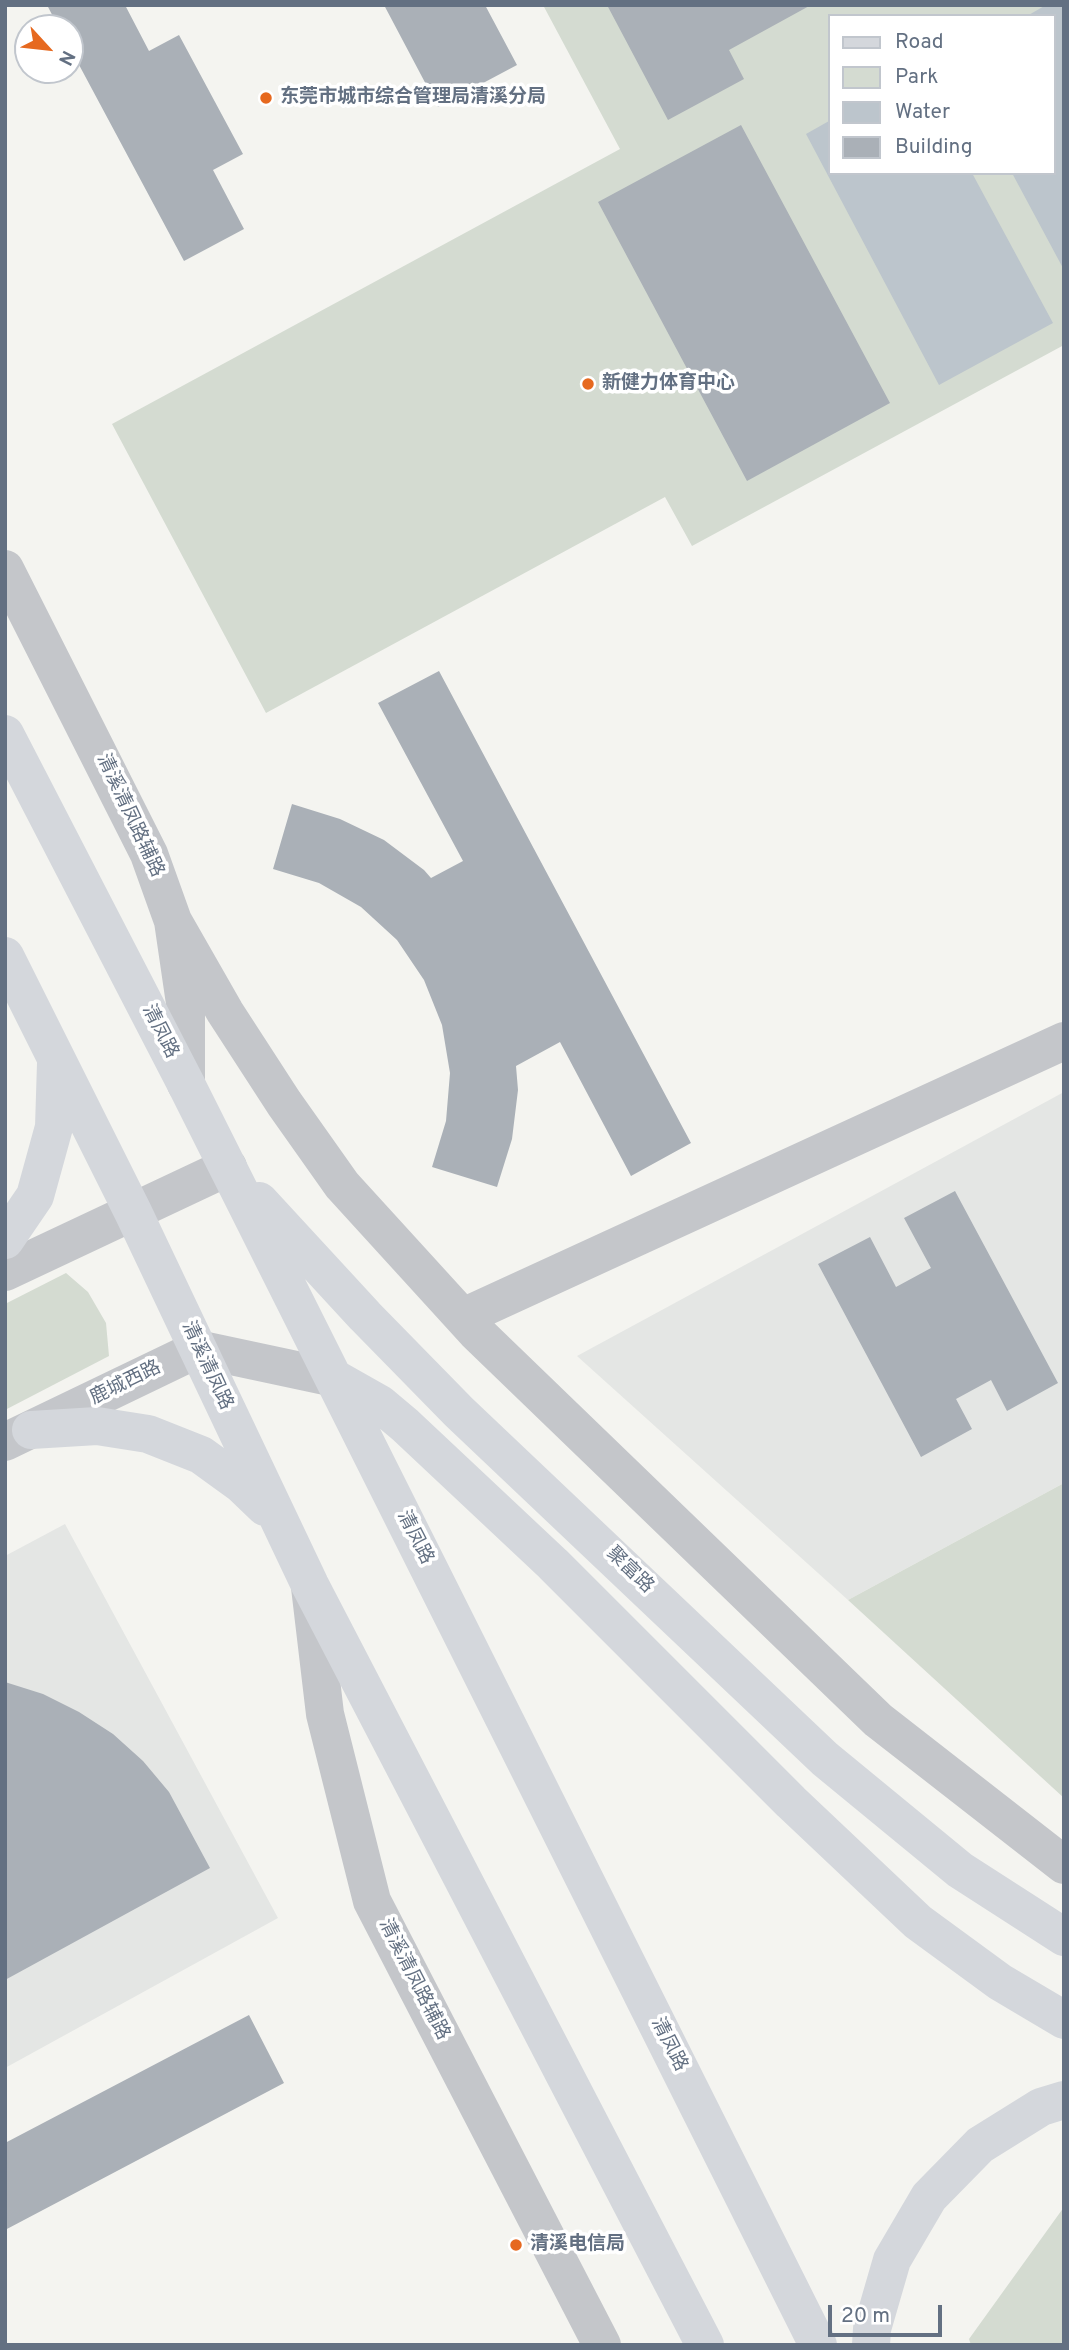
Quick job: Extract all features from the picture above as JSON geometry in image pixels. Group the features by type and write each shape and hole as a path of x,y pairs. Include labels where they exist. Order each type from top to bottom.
{"main road":[{"name":"清凤路","path":"5,734 228,1167 818,2345"},
{"path":"5,1240 35,1196 48,1150 54,1127 56,1057 8,965"},
{"name":"清溪清凤路","path":"56,1057 133,1212 310,1585"},
{"name":"聚富路","path":"228,1167 365,1316 459,1412 825,1759 960,1870 1064,1937"},
{"path":"334,1378 380,1404 405,1424 553,1564 791,1802 918,1922 1000,1982 1064,2020"},
{"path":"18,1436 97,1426 148,1434 201,1455 241,1483 278,1519"},
{"path":"310,1585 705,2345"},
{"path":"871,2345 872,2329 892,2260 929,2197 980,2145 1041,2107 1064,2100"}],"street":[{"name":"清溪清凤路辅路","path":"5,569 144,842 173,921 186,1010 186,1084"},
{"path":"173,921 225,1012 284,1103 342,1185 463,1317 878,1720 1064,1865"},
{"path":"463,1317 1064,1041"},
{"path":"5,1272 228,1167"},
{"path":"198,1349 334,1378"},
{"name":"鹿城西路","path":"18,1436 198,1349"},
{"name":"清溪清凤路辅路","path":"310,1585 325,1714 372,1901 602,2345"}],"shaded area":[{"path":"1064,1092 1064,1483 848,1600 577,1356"},
{"path":"65,1524 278,1918 5,2068 5,1556"}],"green space":[{"name":"新健力体育中心","path":"543,5 1064,5 1064,345 692,546 665,497 266,713 112,424 620,149"},
{"path":"66,1273 88,1292 106,1323 109,1356 5,1410 5,1304"},
{"path":"1064,1483 1064,1798 848,1600"},
{"path":"1064,2207 1064,2345 971,2345 969,2339"}],"water":[{"path":"1046,5 1064,5 1064,270 1013,175 1055,175 1055,14 1030,14"},
{"path":"828,122 828,175 973,175 1053,323 939,385 806,134"}],"building":[{"path":"47,5 125,5 149,51 179,35 243,154 213,170 244,229 184,261 84,74 84,14 52,14"},
{"path":"384,5 485,5 517,65 438,107"},
{"path":"607,5 811,5 729,50 744,79 668,120"},
{"path":"741,125 890,403 747,481 598,202"},
{"path":"439,671 691,1143 631,1176 560,1042 516,1066 518,1090 512,1139 497,1187 432,1167 446,1121 450,1073 442,1025 424,980 397,940 361,907 319,883 273,869 292,804 340,819 384,840 431,878 463,861 378,703"},
{"path":"955,1191 1058,1383 1007,1411 991,1380 956,1399 972,1429 921,1457 818,1264 870,1237 896,1287 931,1268 904,1218"},
{"path":"5,1682 43,1694 79,1712 113,1734 143,1761 169,1792 210,1868 5,1980"},
{"path":"249,2015 284,2083 5,2230 5,2143"}],"place":[{"name":"东莞市城市综合管理局清溪分局","path":"266,98"},
{"name":"新健力体育中心","path":"588,384"},
{"name":"清溪电信局","path":"516,2245"}]}
